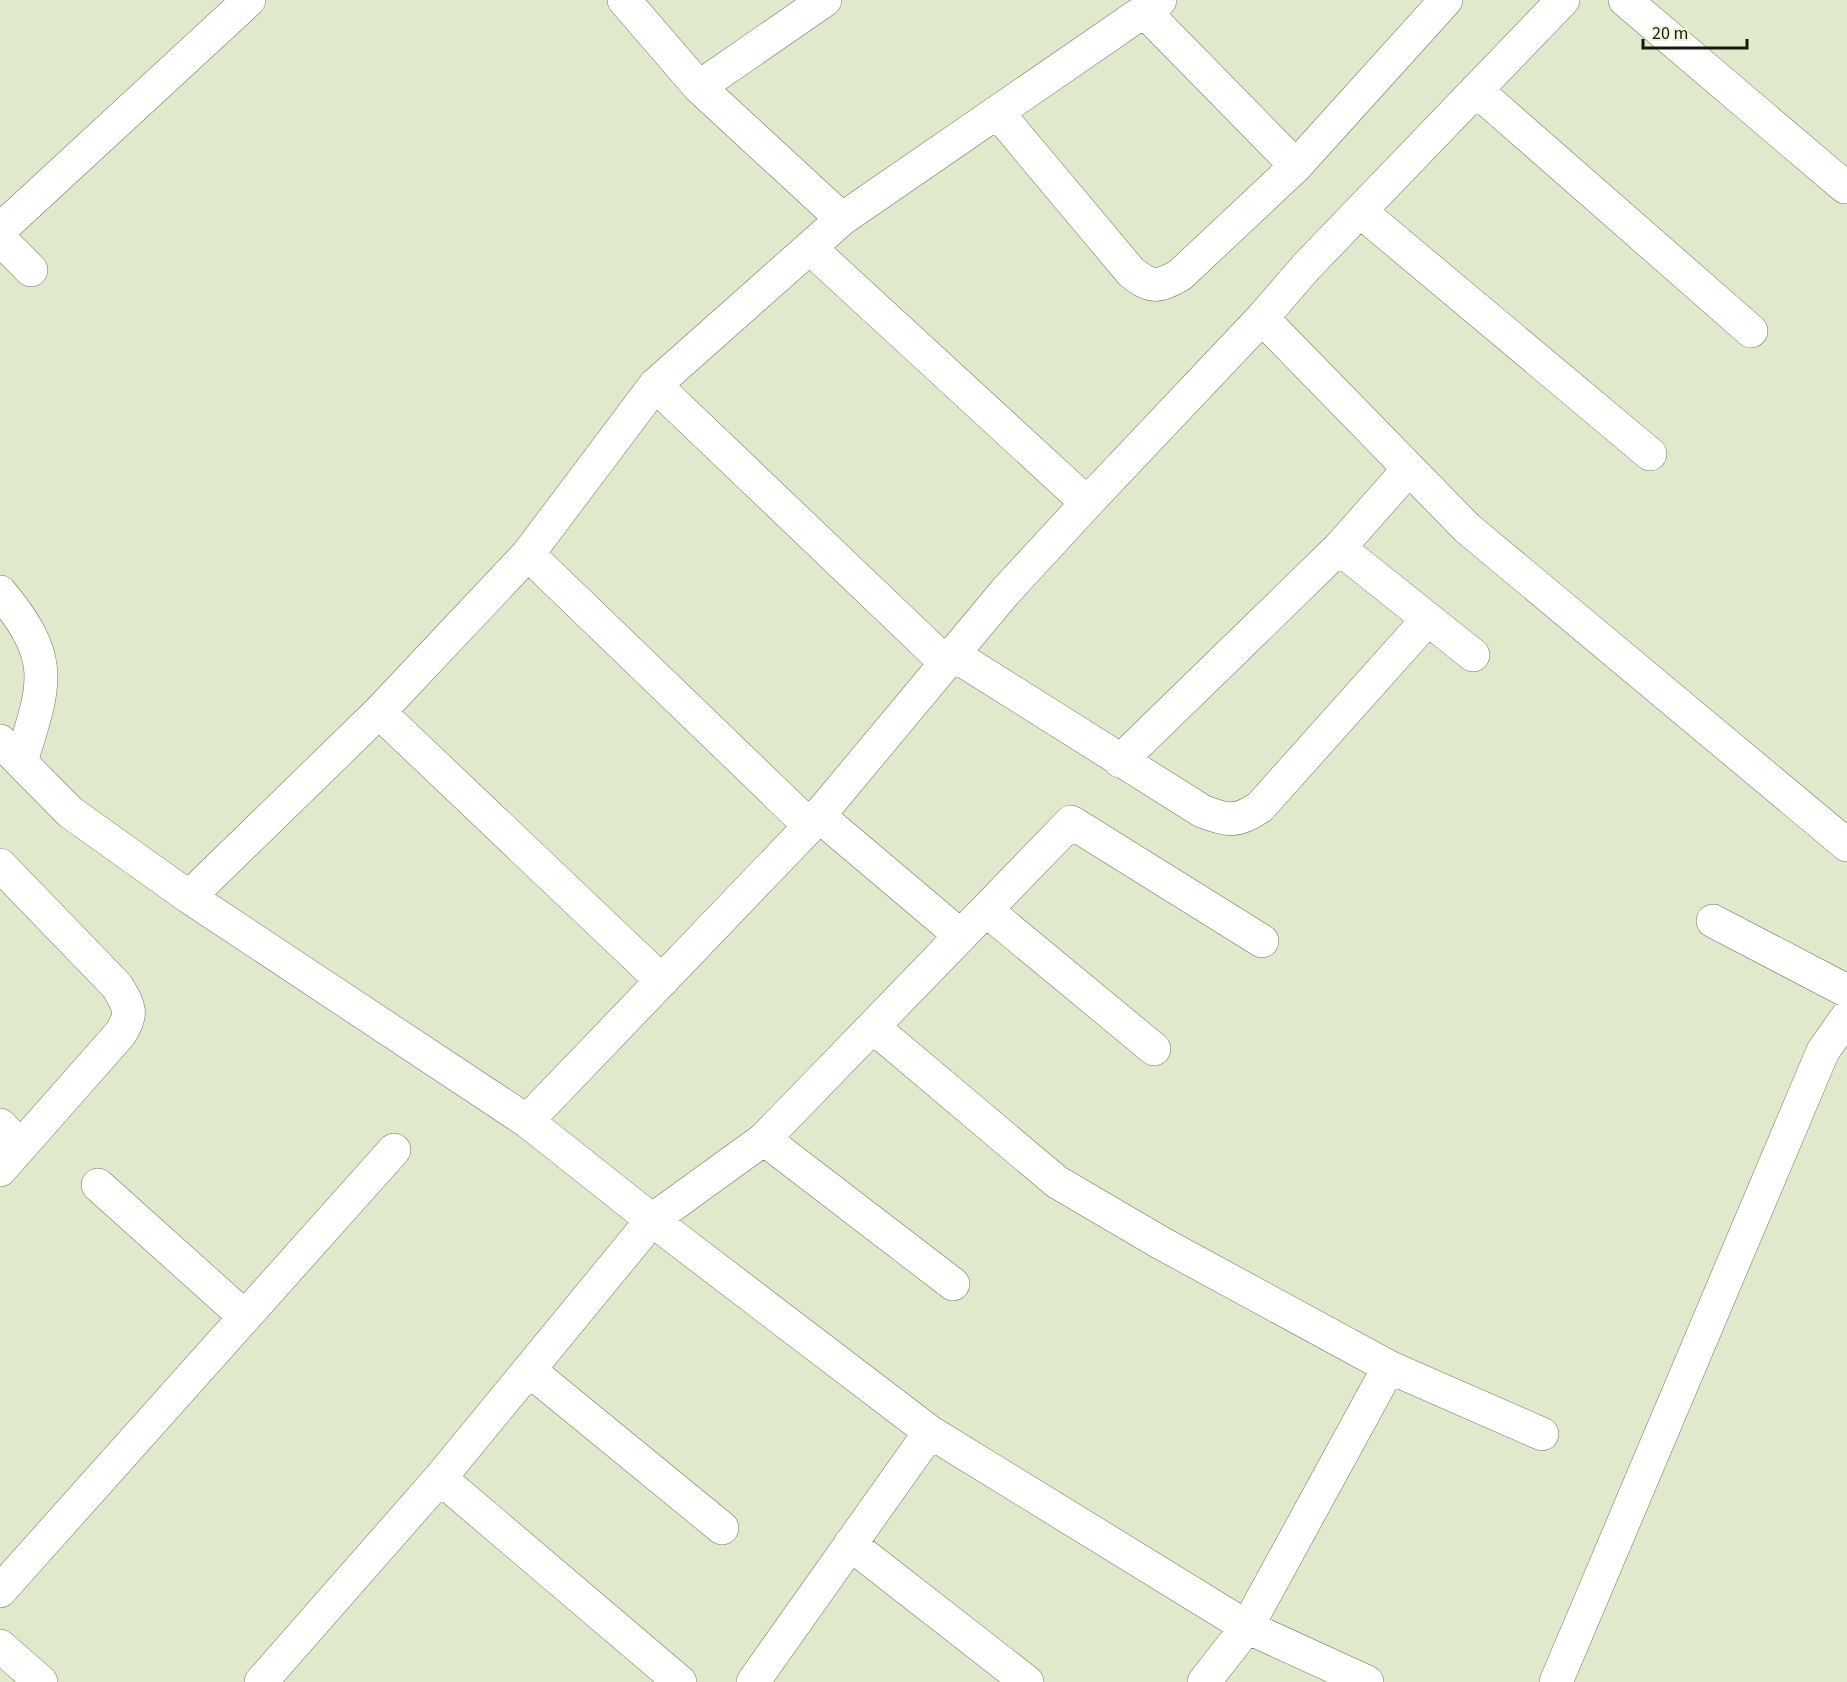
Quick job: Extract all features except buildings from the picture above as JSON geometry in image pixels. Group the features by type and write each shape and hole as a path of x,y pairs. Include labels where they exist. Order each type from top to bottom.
{"street":[{"path":"0,230 249,0"},
{"path":"624,0 699,87 842,219"},
{"path":"699,87 825,0"},
{"path":"527,1120 815,821 1005,592 1262,318 1307,266 1563,0"},
{"path":"1625,0 1845,187"},
{"path":"997,112 1131,272 1145,283 1158,285 1180,275 1296,166 1438,2"},
{"path":"189,897 379,712 528,554 655,385 842,219 1152,5 1296,166"},
{"path":"1476,90 1750,331"},
{"path":"1360,211 1650,454"},
{"path":"0,239 31,270"},
{"path":"810,248 1087,503"},
{"path":"1262,318 1467,528 1847,845"},
{"path":"655,385 950,659 1202,811 1227,819 1233,820 1247,816 1260,807 1428,619"},
{"path":"1120,761 1339,548 1408,470"},
{"path":"1339,548 1473,655"},
{"path":"528,554 815,821 961,936"},
{"path":"0,592 27,627 38,650 41,675 40,700 10,751 70,812 189,897 527,1120 652,1220 930,1432 1247,1627 1367,1682"},
{"path":"379,712 662,981"},
{"path":"261,1682 440,1478 652,1220 764,1139 1071,822 1262,940"},
{"path":"0,865 117,986 130,1011 128,1023 120,1034 11,1135 0,1170"},
{"path":"986,910 1154,1049"},
{"path":"1713,921 1847,991"},
{"path":"1557,1682 1823,1051 1847,1017"},
{"path":"873,1027 1058,1182 1161,1243 1389,1367 1542,1434"},
{"path":"764,1139 953,1284"},
{"path":"0,1591 394,1150"},
{"path":"98,1185 245,1317"},
{"path":"1204,1682 1247,1627 1389,1367"},
{"path":"530,1370 722,1528"},
{"path":"753,1682 930,1432"},
{"path":"440,1478 680,1682"},
{"path":"850,1544 1027,1682"},
{"path":"0,1646 41,1682"}]}
